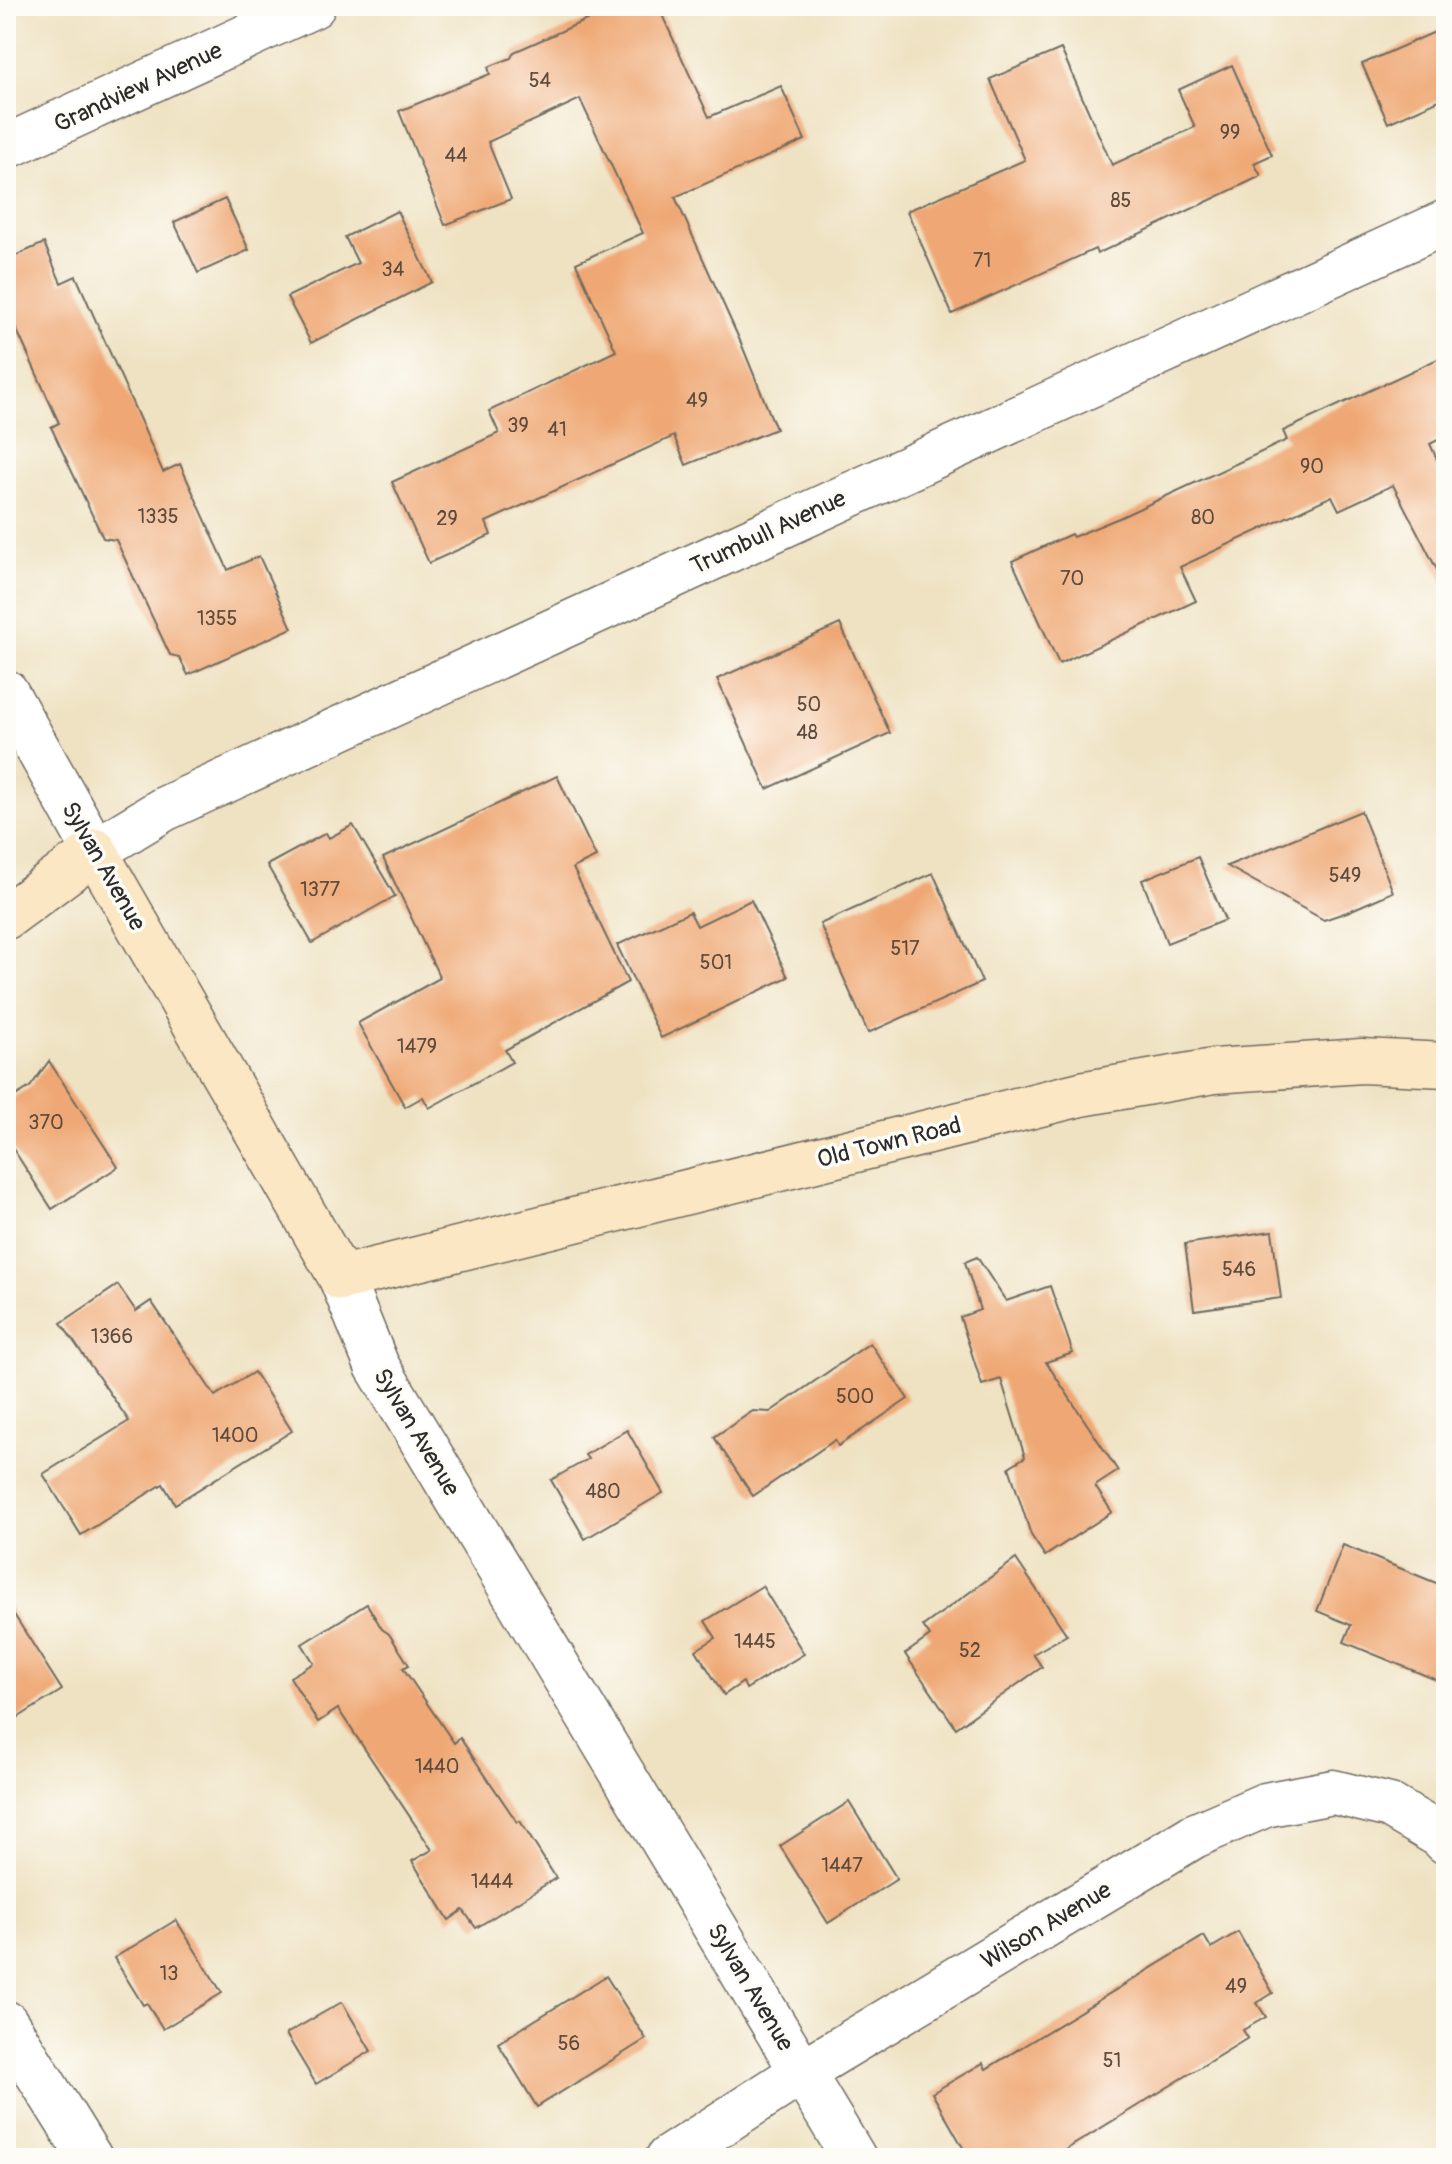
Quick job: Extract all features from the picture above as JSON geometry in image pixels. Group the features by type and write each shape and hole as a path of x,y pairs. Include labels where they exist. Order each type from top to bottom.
{"main road":[{"path":"6,917 95,851"},
{"name":"Sylvan Avenue","path":"95,851 341,1278"},
{"name":"Old Town Road","path":"341,1278 1081,1094 1214,1071 1362,1061 1446,1065"}],"street":[{"name":"Grandview Avenue","path":"6,147 313,6"},
{"name":"Trumbull Avenue","path":"95,851 178,803 1446,222"},
{"name":"Sylvan Avenue","path":"6,692 95,851"},
{"name":"Sylvan Avenue","path":"341,1278 377,1366 854,2158"},
{"name":"Wilson Avenue","path":"668,2158 802,2072 1194,1836 1265,1805 1333,1792 1390,1806 1446,1842"},
{"path":"6,2023 90,2158"}],"building":[{"path":"618,6 658,6 709,117 781,86 805,140 675,197 776,429 686,465 674,436 486,522 491,535 429,563 392,482 499,433 489,411 616,351 576,263 643,233 580,99 488,142 511,199 445,225 399,111 490,74 488,67 511,58 514,52"},
{"path":"1446,27 1446,97 1388,123 1362,64"},
{"path":"1061,49 1112,165 1195,127 1178,90 1232,65 1272,155 1254,163 1261,176 1097,254 1095,249 952,314 907,211 1025,160 990,79"},
{"path":"225,199 249,250 198,273 174,222"},
{"path":"397,211 432,282 311,343 287,297 358,263 345,237"},
{"path":"44,243 61,283 76,276 163,472 180,464 228,570 259,556 292,628 188,675 179,657 170,655 116,540 103,538 51,427 59,423 6,306 6,260"},
{"path":"1446,355 1446,436 1430,444 1446,479 1446,587 1393,485 1339,510 1332,496 1180,567 1196,601 1059,664 1012,561 1071,534 1073,537 1119,518 1287,440 1283,431"},
{"path":"840,624 890,733 767,789 717,679"},
{"path":"557,776 596,857 573,868 628,982 505,1050 512,1062 429,1108 423,1097 405,1107 358,1023 440,978 383,858"},
{"path":"1361,811 1393,892 1347,912 1324,920 1227,866"},
{"path":"353,825 395,896 312,943 267,865 326,833 329,838"},
{"path":"1198,857 1225,920 1167,943 1142,880"},
{"path":"933,873 982,982 868,1033 820,924"},
{"path":"751,900 788,977 661,1038 617,945 690,912 697,926"},
{"path":"49,1061 118,1167 52,1209 6,1138 6,1102 30,1087"},
{"path":"1272,1231 1281,1298 1194,1310 1185,1244"},
{"path":"977,1257 1006,1301 1050,1286 1073,1353 1046,1362 1118,1471 1095,1486 1112,1512 1045,1556 1031,1535 1009,1467 1025,1457 1001,1379 982,1385 960,1317 980,1310 965,1262"},
{"path":"118,1285 136,1311 151,1301 215,1396 254,1372 292,1431 175,1504 163,1484 81,1535 43,1474 129,1421 61,1323"},
{"path":"870,1343 908,1399 838,1446 835,1440 753,1496 714,1437 753,1411 770,1412"},
{"path":"627,1430 663,1493 585,1539 551,1480 588,1459 585,1455"},
{"path":"1343,1545 1446,1587 1446,1684 1344,1642 1351,1625 1317,1611"},
{"path":"1016,1559 1067,1635 1033,1654 1042,1667 956,1728 905,1654 930,1636 923,1626"},
{"path":"762,1586 804,1654 746,1689 743,1682 724,1695 696,1650 716,1638 705,1621"},
{"path":"6,1602 62,1690 6,1725"},
{"path":"367,1604 409,1665 403,1668 454,1743 460,1738 517,1822 520,1821 556,1878 476,1928 463,1910 449,1920 412,1861 432,1850 338,1709 318,1722 290,1677 314,1663 302,1644"},
{"path":"849,1802 897,1879 828,1923 780,1846"},
{"path":"176,1920 222,1993 163,2029 147,2003 143,2005 114,1958"},
{"path":"1238,1932 1273,1993 1257,2003 1266,2017 1243,2030 1248,2038 1052,2158 969,2158 932,2093 983,2063 986,2069 1204,1936 1211,1948"},
{"path":"606,1976 646,2039 537,2107 498,2043"},
{"path":"342,2002 371,2051 316,2084 286,2034"}]}
